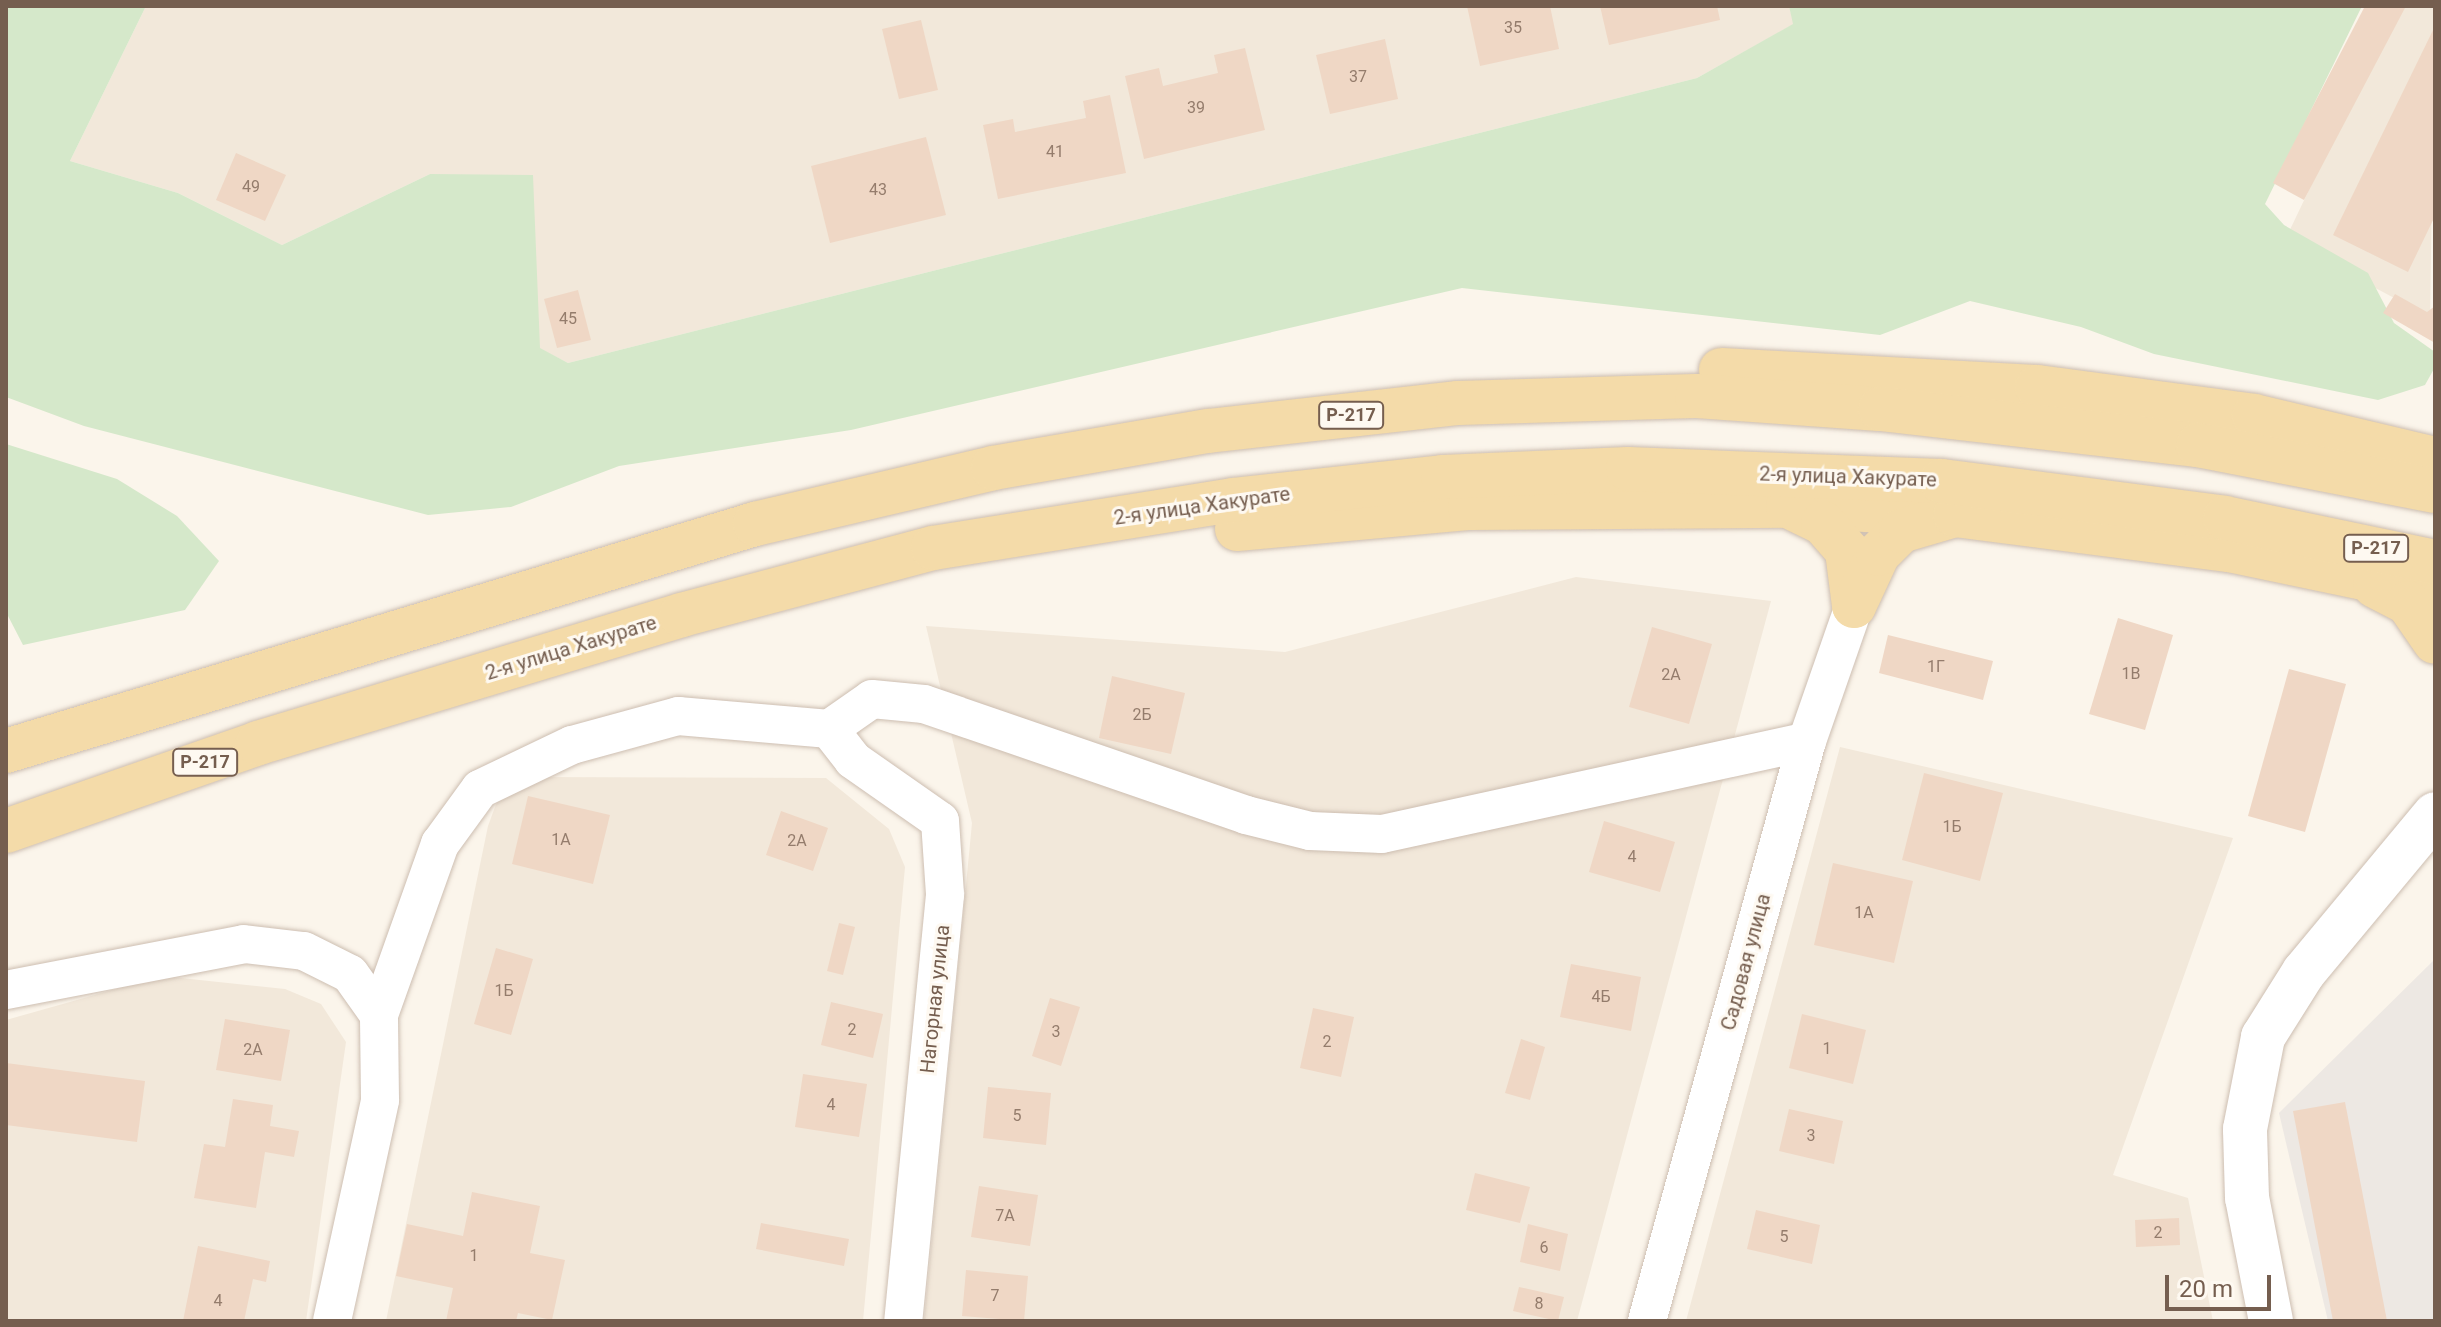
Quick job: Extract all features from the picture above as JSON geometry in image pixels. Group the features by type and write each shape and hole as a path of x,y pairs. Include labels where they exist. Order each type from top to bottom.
{"main road":[{"name":"Р-217","path":"6,751 755,524 993,468 1162,439 1458,403 1697,396 2060,425 2338,451 2435,491"},
{"path":"2338,451 2422,452"},
{"name":"2-я улица Хакурате","path":"6,831 258,743 810,581 933,548 1232,500 1443,477 1628,469 1941,481 2320,557 2435,562"},
{"path":"1788,506 1823,523 1847,551 1854,606"},
{"path":"810,581 1074,544 1470,508 1788,506 1955,515 2320,557 2435,593"},
{"path":"1854,606 1878,554 1901,531 1955,515"},
{"path":"2320,557 2408,603 2435,642"},
{"path":"2271,1321 2247,1198 2245,1129 2263,1037 2304,972 2428,826"}],"street":[{"name":"Садовая улица","path":"1647,1321 1807,741 1854,606"},
{"path":"332,1321 380,1100 379,1015 440,844 480,789 572,745 678,716 829,729 872,699 924,704 1246,815 1310,831 1382,834 1807,741"},
{"name":"Нагорная улица","path":"829,729 853,760 940,821 945,895 903,1321"},
{"path":"6,990 244,944 304,951 350,974 379,1015"}],"shaded area":[{"path":"146,6 1789,6 1794,24 1697,78 568,363 540,349 430,174 282,245 178,193 70,161"},
{"path":"2397,6 2435,6 2430,317 2285,240"},
{"path":"1576,577 1771,601 1577,1321 924,1321 972,823 926,626 1285,652"},
{"path":"1840,747 2233,838 2113,1175 2188,1198 2213,1321 1686,1321"},
{"path":"530,777 826,778 889,829 905,867 863,1321 386,1321 488,826 501,791"},
{"path":"2435,959 2435,1321 2328,1321 2279,1113"},
{"path":"162,976 285,989 321,1004 346,1042 306,1321 6,1321 6,1020"}],"green space":[{"path":"6,6 146,6 70,161 178,193 282,245 430,174 533,175 540,348 568,363 1697,78 1793,24 1789,6 2362,6 2265,204 2284,225 2368,273 2394,323 2435,352 2435,367 2425,385 2378,400 2154,354 2081,327 1970,301 1880,335 1462,288 851,430 619,466 511,507 428,515 84,426 6,397"},
{"path":"6,444 117,479 177,516 219,561 185,610 23,645 6,612"}],"building":[{"path":"1467,6 1550,6 1559,49 1480,66"},
{"path":"1600,6 1717,6 1720,20 1609,45"},
{"path":"2365,6 2406,6 2304,200 2273,183"},
{"path":"921,20 938,90 899,99 882,29"},
{"path":"2435,26 2435,216 2408,272 2333,235"},
{"path":"1385,39 1398,99 1330,114 1316,55"},
{"path":"1245,48 1265,130 1144,159 1125,76 1159,68 1163,86 1218,73 1214,55"},
{"path":"1110,95 1126,173 998,199 983,125 1013,119 1015,132 1086,118 1083,101"},
{"path":"926,137 946,215 830,243 811,166"},
{"path":"236,153 286,175 265,221 216,200"},
{"path":"578,290 591,340 557,348 544,299"},
{"path":"2395,294 2427,312 2435,306 2435,343 2383,313"},
{"path":"2118,618 2173,635 2145,730 2089,714"},
{"path":"1652,627 1712,644 1689,724 1629,707"},
{"path":"1888,635 1993,661 1983,700 1879,673"},
{"path":"2289,669 2346,684 2305,832 2248,816"},
{"path":"1112,676 1185,693 1171,754 1099,738"},
{"path":"1924,773 2003,793 1980,881 1902,860"},
{"path":"528,796 610,815 593,884 512,864"},
{"path":"781,811 828,828 813,871 766,855"},
{"path":"1604,821 1675,842 1660,892 1589,872"},
{"path":"1833,863 1913,881 1894,963 1814,945"},
{"path":"839,923 855,927 843,975 827,971"},
{"path":"496,948 533,959 511,1035 474,1024"},
{"path":"1571,964 1641,977 1631,1031 1560,1017"},
{"path":"1050,998 1080,1007 1061,1066 1032,1056"},
{"path":"831,1002 883,1014 873,1058 821,1045"},
{"path":"1313,1008 1354,1017 1341,1077 1300,1068"},
{"path":"1802,1014 1866,1030 1853,1084 1789,1068"},
{"path":"225,1019 290,1030 281,1081 216,1070"},
{"path":"1521,1039 1545,1047 1530,1100 1505,1093"},
{"path":"6,1063 145,1081 137,1142 6,1125"},
{"path":"803,1074 867,1084 859,1137 795,1127"},
{"path":"988,1087 1051,1093 1046,1145 983,1138"},
{"path":"233,1099 273,1105 270,1126 299,1131 294,1157 265,1152 256,1208 194,1198 204,1144 225,1147"},
{"path":"2345,1102 2387,1321 2333,1321 2293,1111"},
{"path":"1789,1109 1843,1121 1834,1164 1779,1151"},
{"path":"1475,1173 1530,1187 1520,1223 1466,1210"},
{"path":"979,1186 1038,1195 1030,1246 971,1237"},
{"path":"472,1192 540,1206 530,1253 565,1260 552,1320 518,1313 516,1321 446,1321 453,1288 396,1276 407,1224 463,1236"},
{"path":"1756,1210 1820,1225 1812,1264 1747,1249"},
{"path":"2179,1218 2180,1245 2136,1247 2135,1220"},
{"path":"761,1223 849,1239 844,1266 756,1249"},
{"path":"1528,1224 1568,1234 1560,1271 1520,1262"},
{"path":"198,1246 270,1261 266,1282 253,1279 244,1321 183,1321"},
{"path":"966,1270 1028,1276 1024,1321 962,1316"},
{"path":"1519,1287 1564,1297 1558,1321 1513,1311"}]}
